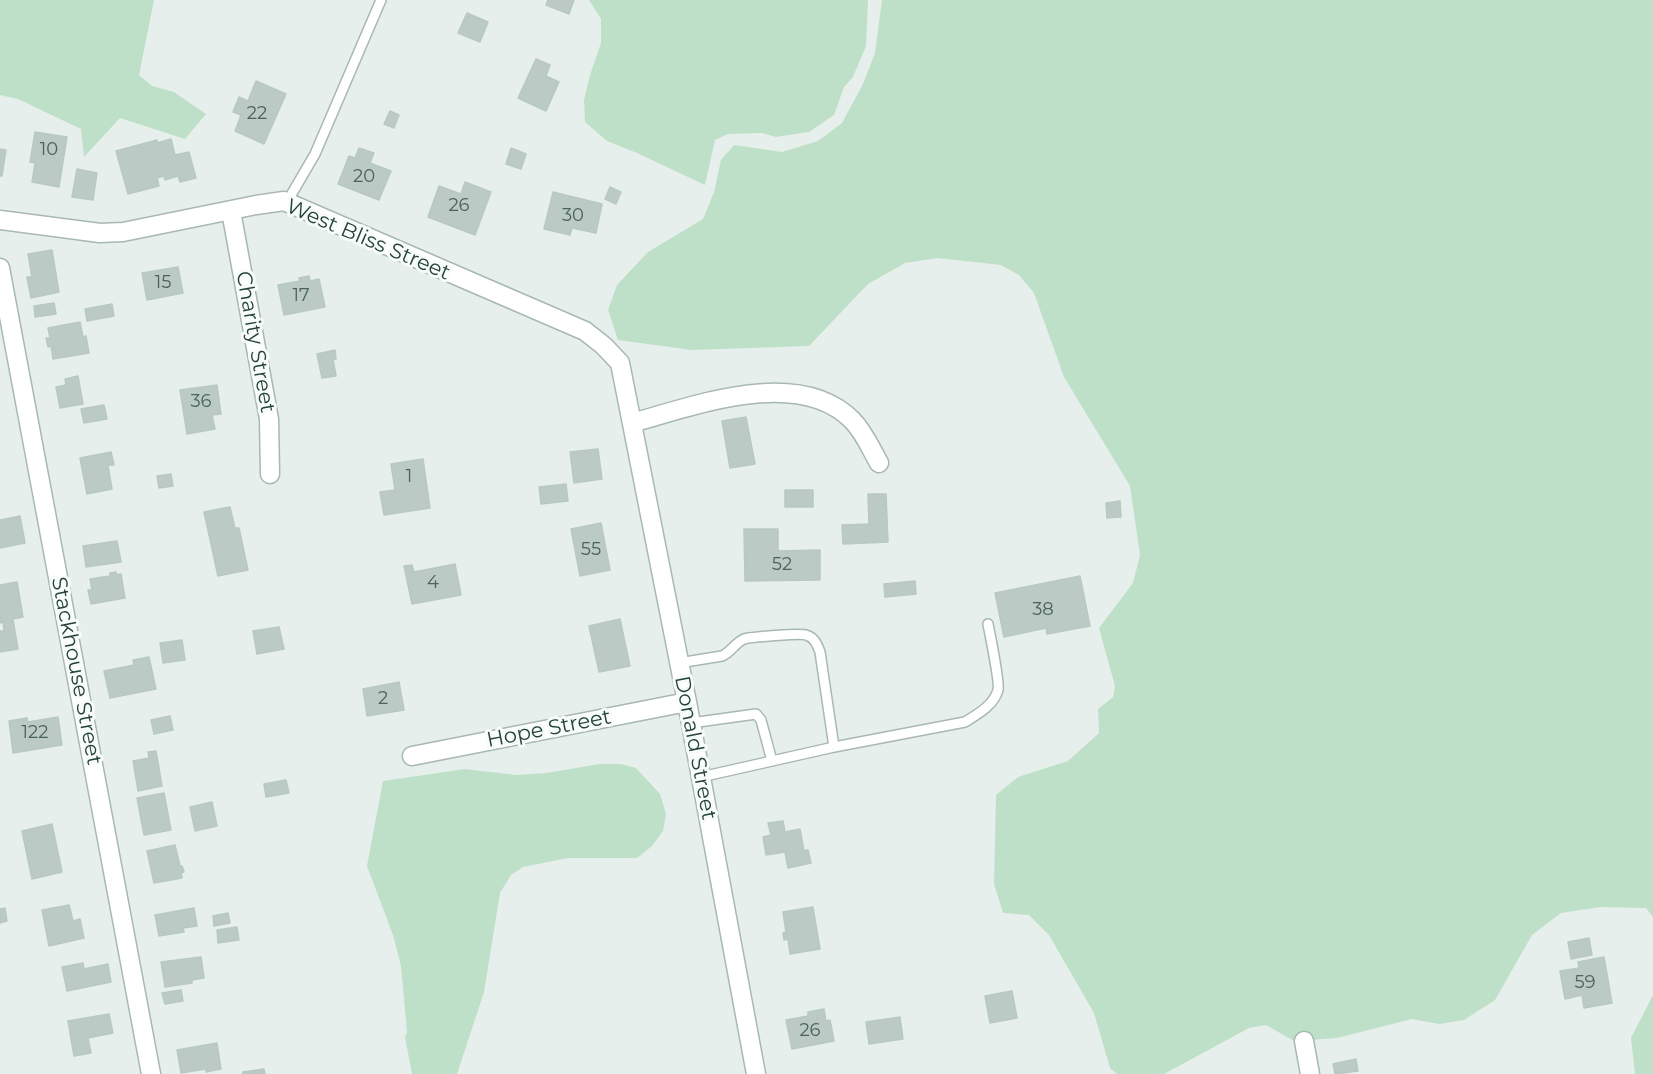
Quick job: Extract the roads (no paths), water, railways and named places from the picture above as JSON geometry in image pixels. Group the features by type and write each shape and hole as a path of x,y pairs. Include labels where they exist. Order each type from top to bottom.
{"street":[{"name":"West Bliss Street","path":"0,220 100,233 123,232 284,201 585,331 604,345 620,363 632,423"},
{"name":"Charity Street","path":"231,211 269,419 270,474"},
{"name":"Stackhouse Street","path":"0,268 151,1074"},
{"path":"632,423 746,394 794,393 823,402 852,420 879,463"},
{"name":"Donald Street","path":"632,423 687,702 756,1074"},
{"name":"Hope Street","path":"412,756 687,702"},
{"path":"1304,1041 1310,1074"}],"lane":[{"path":"287,202 315,154 381,0"},
{"path":"701,777 834,747 965,722 979,714 992,702 999,688 988,624"},
{"path":"679,663 722,656 745,639 805,634 816,641 820,652 834,747"},
{"path":"691,723 756,714 761,720 772,761"}]}
